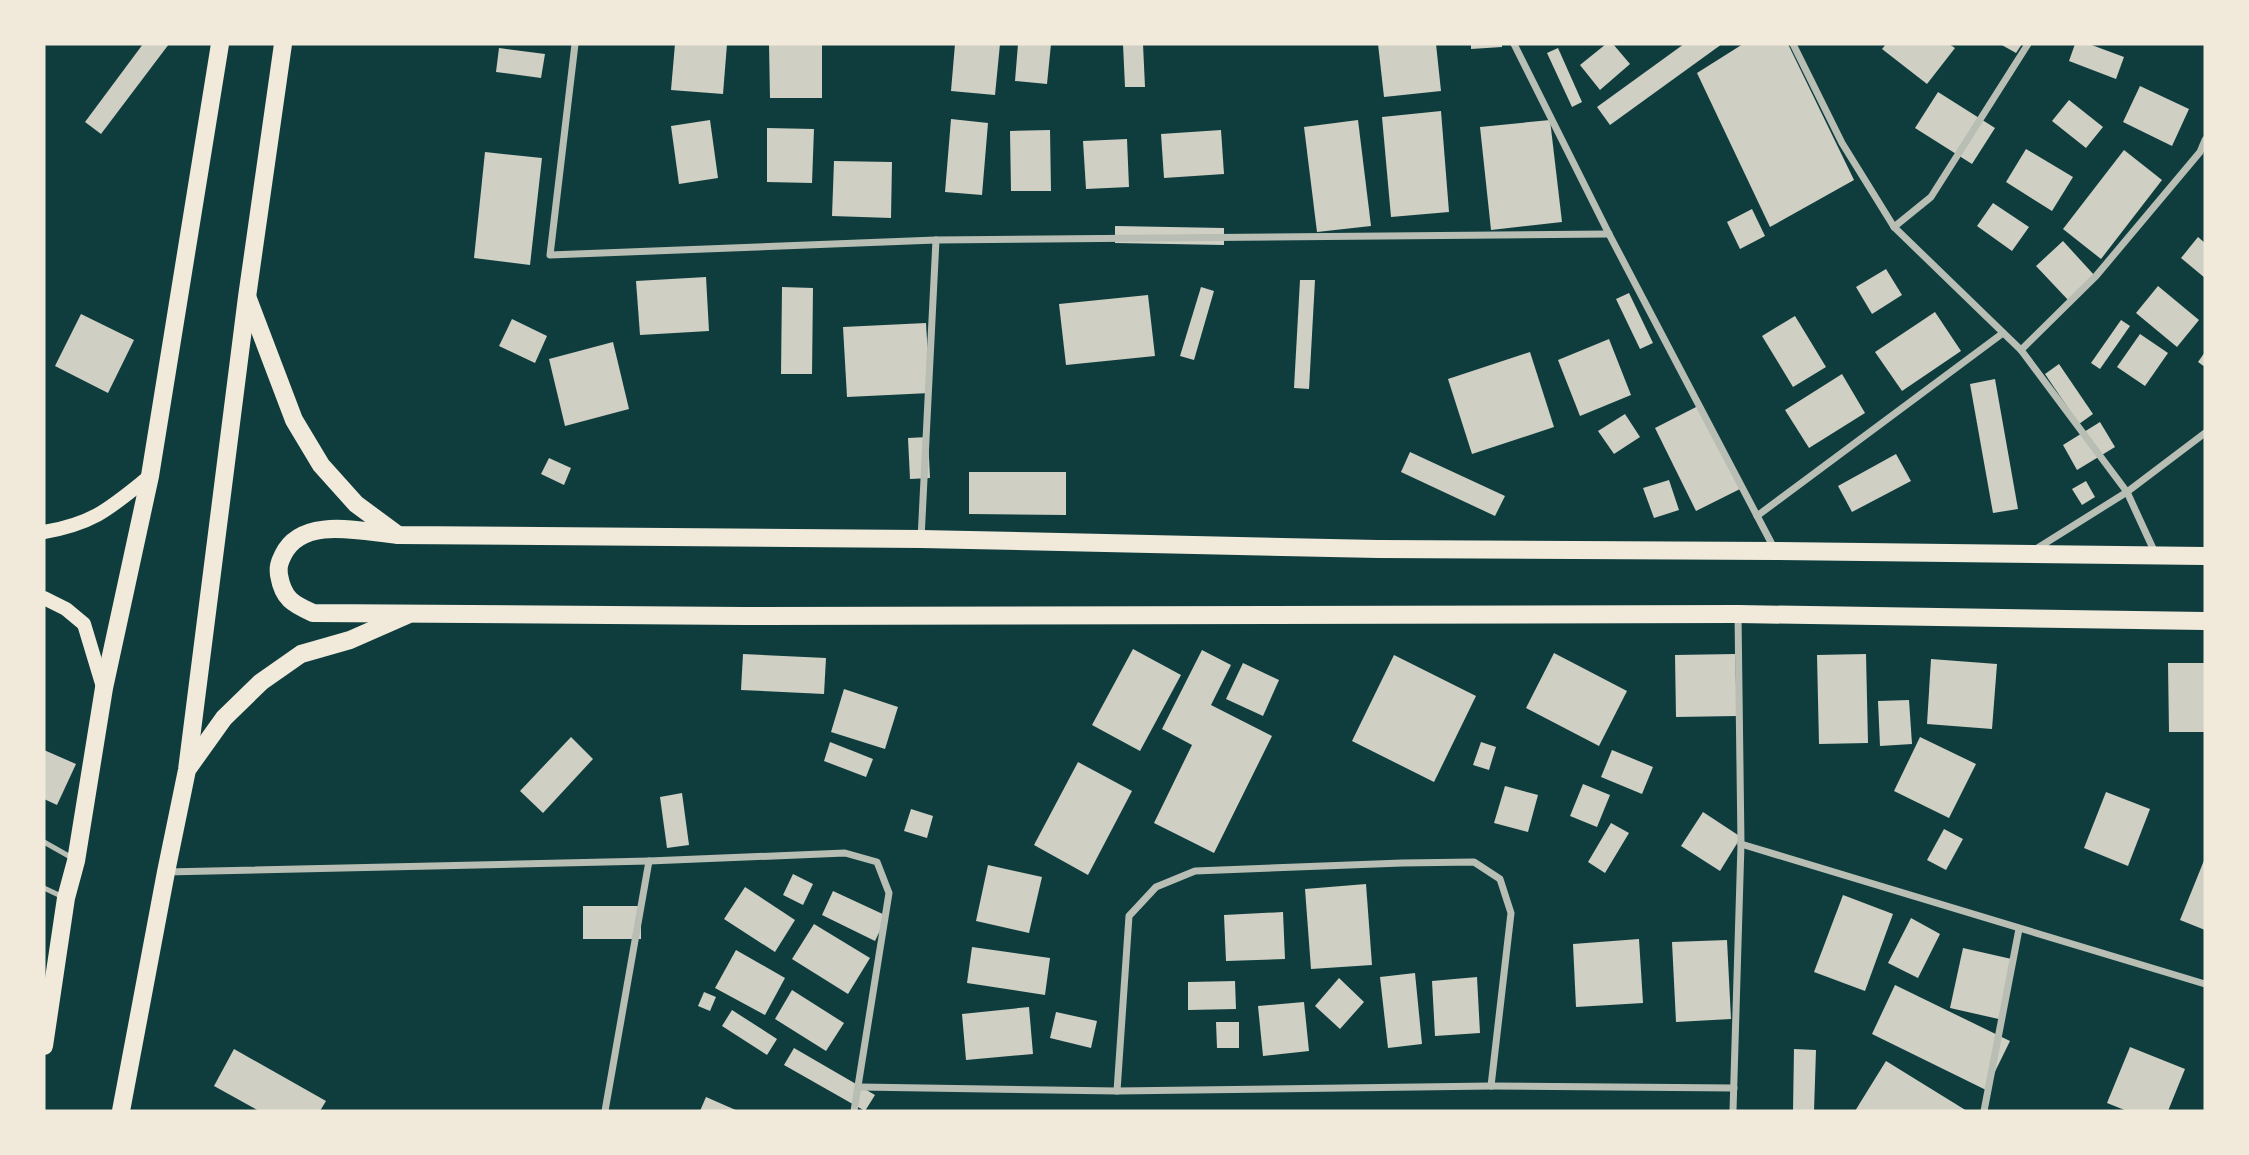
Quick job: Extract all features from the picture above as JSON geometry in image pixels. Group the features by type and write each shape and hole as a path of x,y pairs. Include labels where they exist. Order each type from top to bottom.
{"main road":[{"path":"44,1046 66,898 76,861 104,688 150,476 220,44"},
{"path":"121,1111 187,770 247,297 283,44"},
{"path":"247,297 294,420 321,465 356,504 398,535"},
{"path":"44,532 75,526 105,512 150,476"},
{"path":"2205,556 1378,549 921,539 398,535 325,529 307,533 287,546 278,565 281,588 293,604 313,613 744,616 1738,614 2205,621"},
{"path":"44,598 84,624 104,688"},
{"path":"187,770 224,718 261,682 301,654 350,640 413,612"}],"street":[{"path":"575,44 550,254 936,240 1609,234"},
{"path":"1514,44 1609,234 1775,551"},
{"path":"1793,44 1842,143 1894,227 2021,350 2127,492 2157,556"},
{"path":"1894,227 1931,197 2028,44"},
{"path":"2021,350 2096,276 2200,152 2205,140"},
{"path":"921,539 936,240"},
{"path":"1757,516 2003,333"},
{"path":"2027,555 2127,492 2205,433"},
{"path":"1734,1111 1741,844 1738,614"},
{"path":"1741,844 2205,984"},
{"path":"166,872 649,861 845,853 877,862 889,893 860,1087 854,1111"},
{"path":"605,1111 649,861"},
{"path":"1117,1091 1129,916 1156,887 1195,871 1474,862 1500,879 1511,913 1491,1086"},
{"path":"1984,1111 2019,929"},
{"path":"860,1087 1117,1091 1491,1086 1734,1088"}],"lane":[{"path":"44,842 76,861"},
{"path":"44,888 66,898"}],"building":[{"path":"143,44 169,44 101,134 85,122"},
{"path":"675,44 727,44 723,94 671,90"},
{"path":"769,44 822,44 822,98 770,98"},
{"path":"955,44 1000,44 995,95 951,91"},
{"path":"1018,44 1051,44 1047,84 1015,81"},
{"path":"1123,44 1143,44 1145,87 1125,87"},
{"path":"1378,44 1436,44 1441,91 1384,97"},
{"path":"1471,44 1502,44 1502,47 1471,49"},
{"path":"1606,44 1613,44 1630,64 1600,90 1580,65"},
{"path":"1684,44 1722,44 1610,125 1597,107"},
{"path":"1743,44 1788,44 1854,180 1770,227 1697,73"},
{"path":"1886,44 1949,44 1955,48 1927,84 1882,49"},
{"path":"2000,44 2022,44 2016,53"},
{"path":"2075,44 2089,44 2124,57 2116,79 2069,61"},
{"path":"499,48 545,54 541,78 496,72"},
{"path":"1558,48 1582,102 1572,107 1547,53"},
{"path":"2140,86 2189,109 2172,146 2123,122"},
{"path":"1938,92 1995,128 1972,164 1915,128"},
{"path":"2069,100 2103,127 2086,148 2052,121"},
{"path":"1441,111 1449,212 1391,217 1382,117"},
{"path":"951,119 988,123 982,195 945,192"},
{"path":"710,120 718,178 679,184 671,126"},
{"path":"1358,120 1371,226 1317,232 1304,127"},
{"path":"1550,120 1562,222 1491,230 1480,127"},
{"path":"767,128 814,129 812,183 767,182"},
{"path":"1050,130 1051,191 1011,191 1010,131"},
{"path":"1221,130 1224,174 1164,178 1161,134"},
{"path":"1127,139 1129,187 1086,189 1083,141"},
{"path":"2026,149 2073,177 2052,211 2006,182"},
{"path":"2124,150 2162,180 2101,259 2063,229"},
{"path":"485,152 542,158 530,265 474,258"},
{"path":"834,161 892,162 891,218 832,216"},
{"path":"1993,203 2029,227 2012,251 1977,226"},
{"path":"1752,209 1765,236 1740,249 1727,222"},
{"path":"1115,226 1224,228 1224,245 1115,243"},
{"path":"2198,237 2205,243 2205,278 2181,258"},
{"path":"2063,241 2095,276 2069,301 2036,266"},
{"path":"1886,269 1902,295 1872,314 1856,287"},
{"path":"706,277 709,331 640,335 636,281"},
{"path":"1300,280 1315,280 1309,389 1294,388"},
{"path":"2158,286 2199,320 2177,347 2136,313"},
{"path":"782,287 813,288 812,374 781,374"},
{"path":"1201,287 1214,291 1194,360 1180,356"},
{"path":"1629,293 1653,343 1640,349 1616,299"},
{"path":"1148,295 1155,356 1066,365 1059,304"},
{"path":"1935,312 1961,351 1902,391 1875,352"},
{"path":"81,314 134,340 108,393 55,366"},
{"path":"1795,316 1826,367 1793,387 1762,336"},
{"path":"512,319 547,336 535,363 499,346"},
{"path":"2121,320 2130,326 2100,369 2091,363"},
{"path":"926,323 930,393 847,397 843,327"},
{"path":"2140,334 2168,353 2145,386 2117,367"},
{"path":"1609,339 1631,395 1580,416 1558,360"},
{"path":"613,342 629,409 565,426 549,359"},
{"path":"1530,352 1554,427 1472,454 1448,379"},
{"path":"2205,352 2205,367 2198,362"},
{"path":"2059,364 2093,414 2079,424 2045,374"},
{"path":"1842,374 1865,413 1809,448 1785,410"},
{"path":"1995,379 2018,509 1993,513 1970,384"},
{"path":"1700,405 1742,488 1696,511 1655,428"},
{"path":"1625,414 1640,437 1614,454 1598,431"},
{"path":"2100,422 2115,447 2077,470 2063,445"},
{"path":"928,437 930,478 910,479 908,438"},
{"path":"1410,452 1505,496 1495,516 1401,472"},
{"path":"1896,454 1911,481 1852,512 1838,486"},
{"path":"549,458 571,468 564,485 541,474"},
{"path":"969,472 1066,472 1066,515 969,514"},
{"path":"1669,480 1679,510 1654,518 1643,488"},
{"path":"2086,481 2095,497 2082,505 2072,489"},
{"path":"1133,649 1181,675 1140,751 1092,725"},
{"path":"1202,650 1231,665 1211,705 1272,736 1214,853 1154,823 1192,745 1162,729"},
{"path":"1554,653 1627,691 1599,746 1526,708"},
{"path":"743,654 826,658 824,694 741,690"},
{"path":"1735,654 1737,716 1676,717 1675,655"},
{"path":"1866,654 1868,743 1819,744 1817,655"},
{"path":"1394,655 1476,696 1434,782 1352,741"},
{"path":"1931,659 1997,664 1992,729 1927,724"},
{"path":"1243,663 1279,680 1263,716 1226,699"},
{"path":"2168,663 2205,663 2205,732 2169,732"},
{"path":"844,689 898,707 885,749 831,732"},
{"path":"1909,700 1912,744 1880,746 1878,701"},
{"path":"571,737 593,759 543,813 520,791"},
{"path":"1920,737 1976,764 1949,818 1894,791"},
{"path":"830,742 873,759 866,777 824,761"},
{"path":"1481,742 1496,747 1489,770 1473,765"},
{"path":"44,750 76,764 57,805 44,799"},
{"path":"1612,750 1653,767 1642,794 1601,777"},
{"path":"1078,762 1132,791 1088,875 1034,845"},
{"path":"1583,784 1610,795 1597,827 1570,816"},
{"path":"1505,786 1538,795 1528,832 1494,823"},
{"path":"2106,792 2150,809 2128,866 2084,848"},
{"path":"682,793 689,845 667,848 660,797"},
{"path":"911,809 933,816 927,838 904,831"},
{"path":"1703,812 1741,837 1720,871 1681,846"},
{"path":"1611,823 1629,833 1605,873 1588,862"},
{"path":"1944,829 1963,839 1946,870 1927,860"},
{"path":"2205,858 2205,930 2180,920"},
{"path":"988,865 1042,877 1029,933 976,921"},
{"path":"793,874 813,884 803,905 783,895"},
{"path":"1366,884 1372,965 1311,969 1305,889"},
{"path":"745,887 795,920 775,952 724,919"},
{"path":"833,891 887,916 875,941 822,915"},
{"path":"1843,895 1893,914 1865,991 1814,972"},
{"path":"583,906 641,906 641,939 583,939"},
{"path":"1283,912 1285,959 1226,961 1224,915"},
{"path":"1911,918 1940,934 1918,978 1888,963"},
{"path":"814,924 870,958 848,994 792,959"},
{"path":"1639,939 1643,1003 1576,1007 1573,944"},
{"path":"1727,940 1731,1019 1676,1022 1672,942"},
{"path":"972,947 1050,958 1045,995 967,983"},
{"path":"1963,948 2016,960 2003,1020 1950,1008"},
{"path":"736,950 785,978 765,1015 715,988"},
{"path":"1415,973 1422,1044 1388,1048 1380,977"},
{"path":"1477,977 1480,1033 1435,1036 1432,981"},
{"path":"1339,978 1364,1002 1340,1029 1315,1006"},
{"path":"1235,981 1236,1009 1188,1010 1188,982"},
{"path":"1895,985 2010,1041 1986,1090 1872,1034"},
{"path":"792,990 844,1023 826,1051 775,1019"},
{"path":"704,992 716,997 710,1011 698,1006"},
{"path":"1304,1002 1309,1051 1263,1056 1258,1006"},
{"path":"1029,1007 1033,1054 966,1060 962,1014"},
{"path":"732,1010 777,1039 767,1055 722,1026"},
{"path":"1056,1012 1097,1021 1091,1048 1050,1038"},
{"path":"1216,1022 1239,1022 1239,1048 1217,1048"},
{"path":"2130,1047 2185,1069 2168,1111 2127,1111 2107,1103"},
{"path":"794,1048 875,1095 865,1111 784,1065"},
{"path":"234,1049 326,1101 320,1111 259,1111 214,1086"},
{"path":"1794,1049 1816,1050 1814,1111 1793,1111"},
{"path":"1886,1061 1967,1111 1855,1111"},
{"path":"706,1097 738,1111 700,1111"}]}
